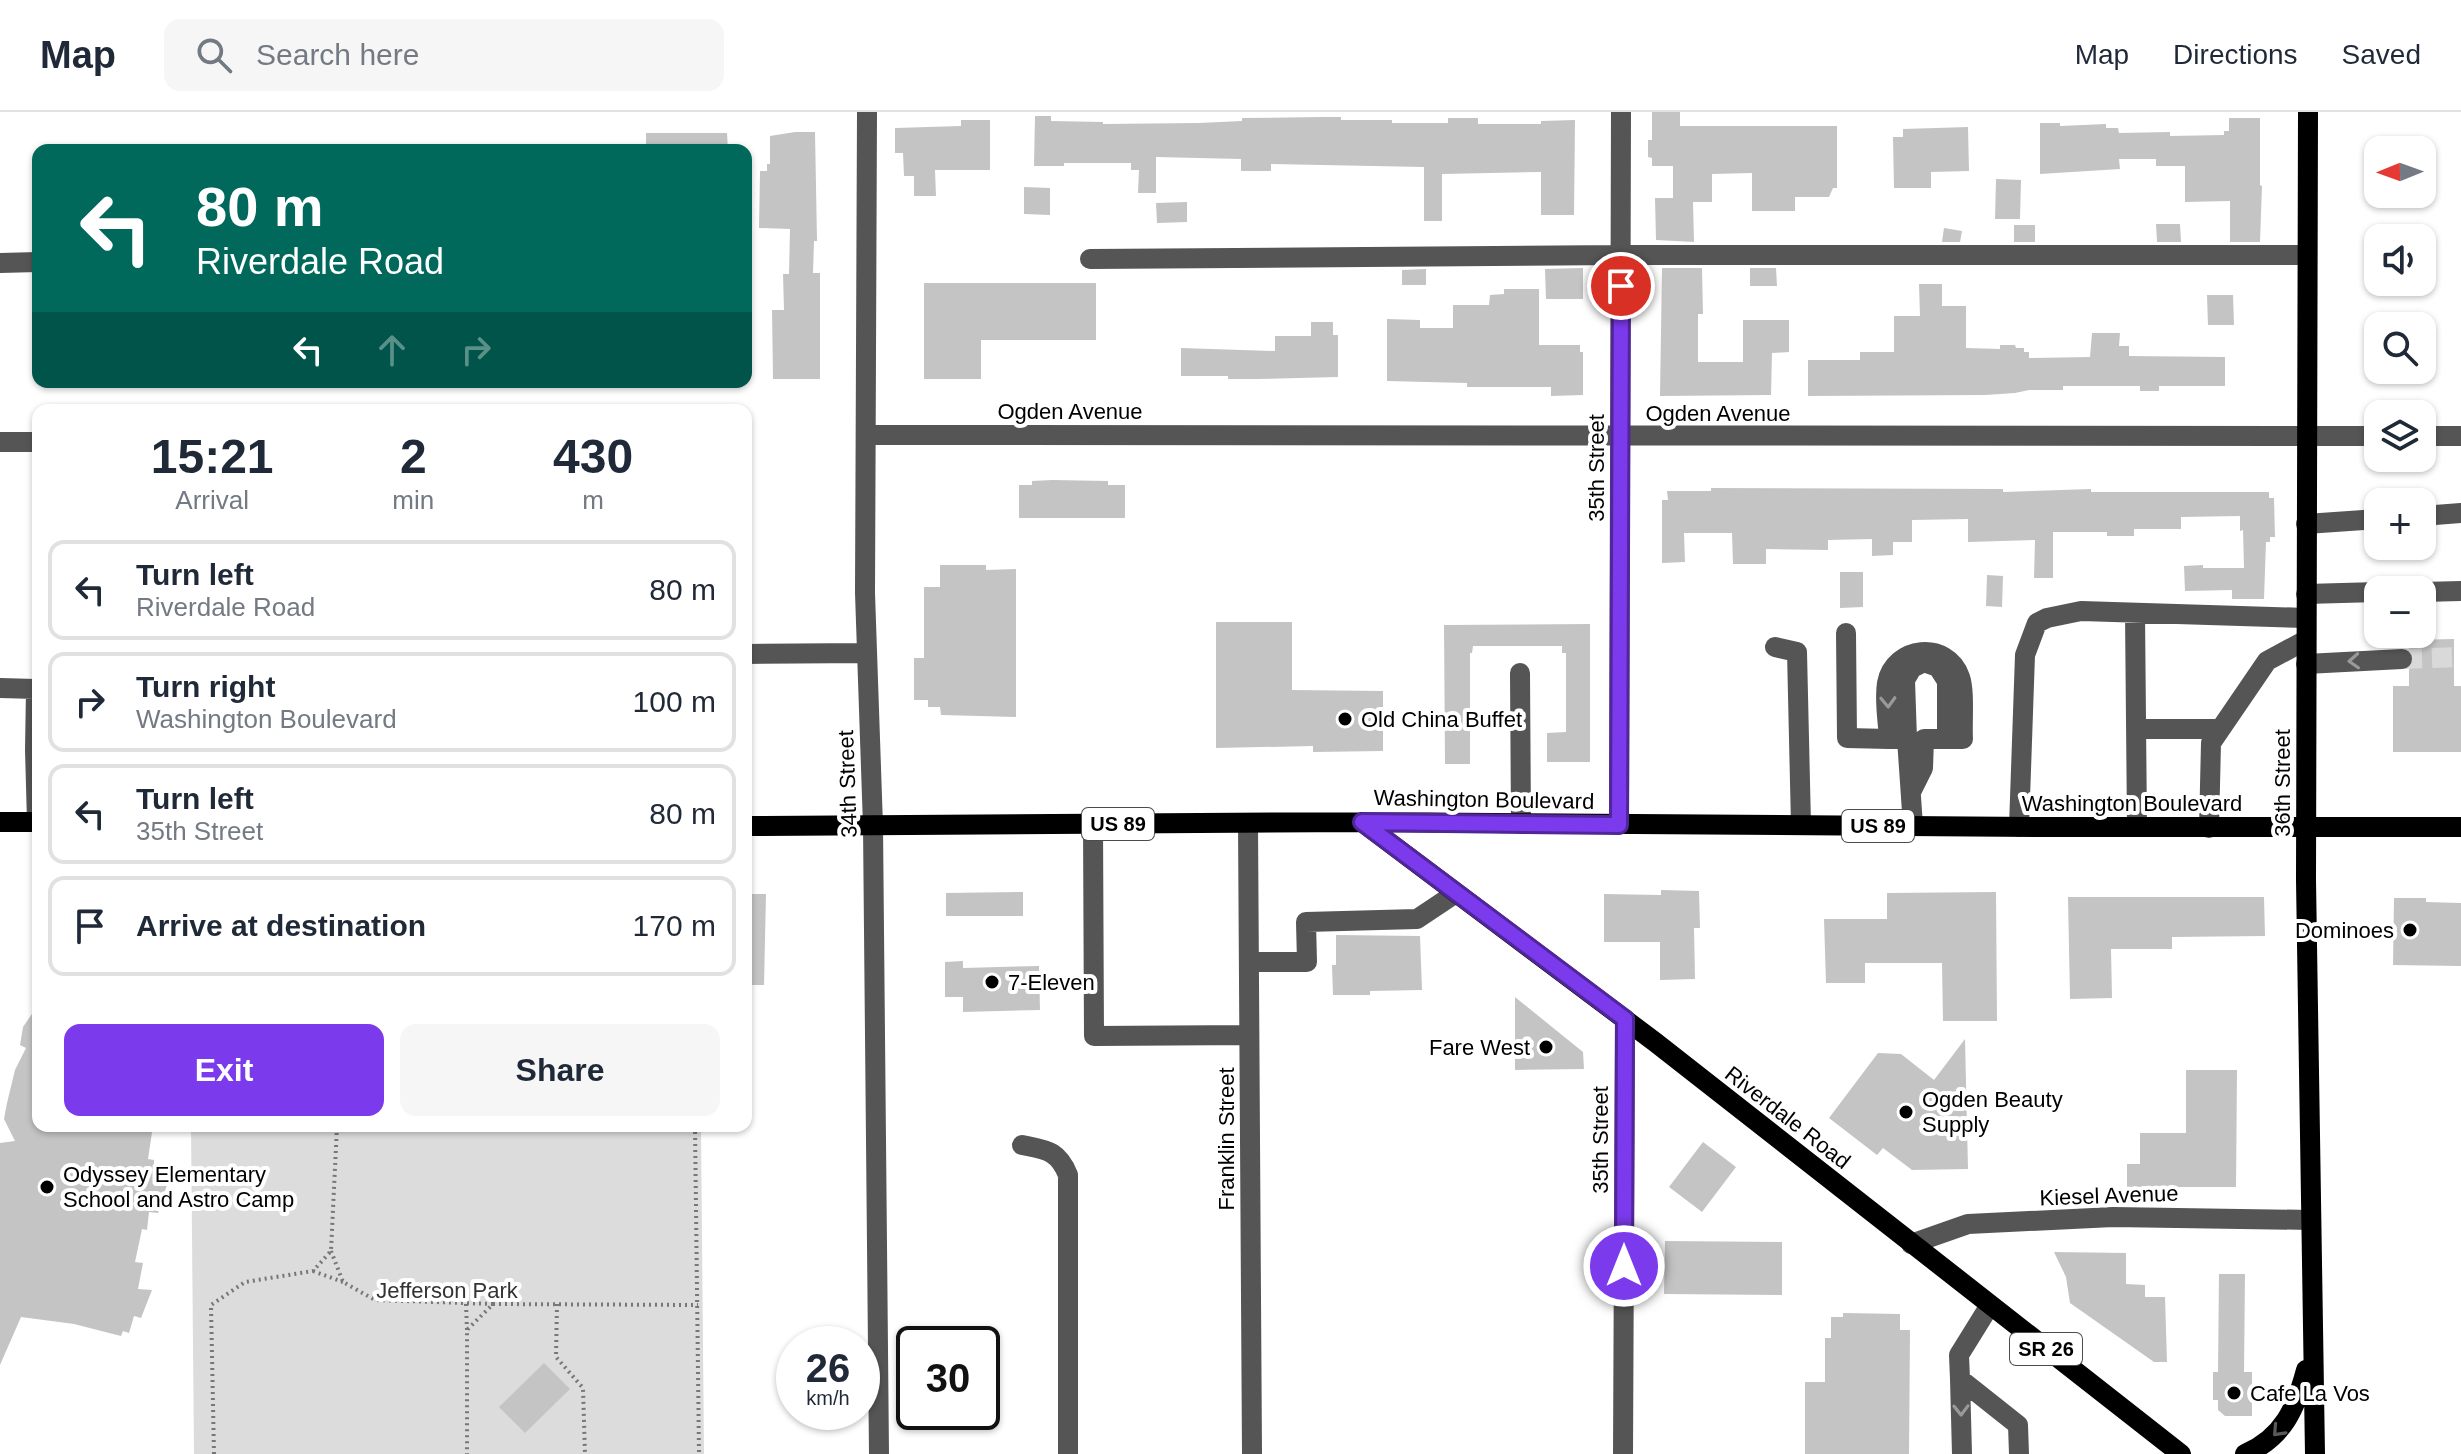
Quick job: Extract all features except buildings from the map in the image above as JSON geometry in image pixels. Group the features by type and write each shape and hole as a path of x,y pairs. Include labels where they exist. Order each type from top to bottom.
{"main road":[{"name":"36th Street","path":"2308,112 2306,828 2315,1454"},
{"path":"0,822 32,822"},
{"name":"Washington Boulevard","path":"752,826 1362,822 2461,827"},
{"name":"Riverdale Road","path":"1362,822 1625,1019 2181,1454"},
{"path":"2245,1454 2266,1443 2287,1421 2300,1393 2313,1343"}],"street":[{"name":"34th Street","path":"867,112 867,653 873,826 879,1454"},
{"name":"35th Street","path":"1619,825 1621,112"},
{"path":"1090,259 2307,255"},
{"path":"0,263 32,262"},
{"name":"Ogden Avenue","path":"866,435 2364,436"},
{"path":"2436,436 2461,436"},
{"path":"0,442 32,442"},
{"path":"2436,515 2461,513"},
{"path":"2306,524 2364,520"},
{"path":"2436,592 2461,591"},
{"path":"2306,594 2364,592"},
{"path":"2019,827 2025,655 2037,623 2081,611 2306,618"},
{"path":"2135,613 2137,827"},
{"path":"1846,633 1847,738 1898,739"},
{"path":"2209,828 2211,743 2267,661 2306,640"},
{"path":"1775,647 1797,652 1801,825"},
{"path":"1912,790 1923,768 1924,739 1963,739 1960,677 1947,657 1929,650 1909,655 1892,670 1887,682 1912,790 1913,826"},
{"path":"752,654 867,653"},
{"path":"2306,664 2402,659"},
{"path":"1520,673 1521,824"},
{"path":"0,688 32,689"},
{"path":"2136,729 2219,729"},
{"name":"Franklin Street","path":"1248,823 1252,1454"},
{"path":"1093,824 1094,1036 1249,1035"},
{"path":"1249,962 1307,962 1306,922 1417,919 1456,893"},
{"name":"35th Street","path":"1623,1454 1625,1019"},
{"path":"1022,1145 1051,1151 1063,1163 1068,1175 1068,1454"},
{"name":"Kiesel Avenue","path":"1911,1244 1968,1224 2113,1217 2311,1220"},
{"path":"1962,1454 1959,1355 1990,1305"},
{"path":"1960,1379 2018,1425 2019,1454"}],"path":[{"path":"337,1132 331,1251 343,1282"},
{"path":"695,1132 699,1454"},
{"path":"313,1271 331,1251"},
{"path":"214,1454 211,1305 245,1282 313,1271 343,1282 375,1300 466,1304 698,1305"},
{"path":"466,1304 467,1454"},
{"path":"467,1330 493,1304"},
{"path":"557,1304 556,1357 583,1388 585,1454"}],"green space":[{"name":"Jefferson Park","path":"191,1132 701,1132 704,1454 194,1454"}],"tunnel":[{"path":"2402,659 2461,657"}],"place":[{"name":"Old China Buffet","path":"1345,719"},
{"name":"Dominoes","path":"2410,930"},
{"name":"7-Eleven","path":"992,982"},
{"name":"Fare West","path":"1546,1047"},
{"name":"Ogden Beauty Supply","path":"1906,1112"},
{"name":"Odyssey Elementary School and Astro Camp","path":"47,1187"},
{"name":"Cafe La Vos","path":"2234,1393"}],"route":[{"path":"1621,286 1619,825 1362,822 1625,1019 1624,1266"}]}
